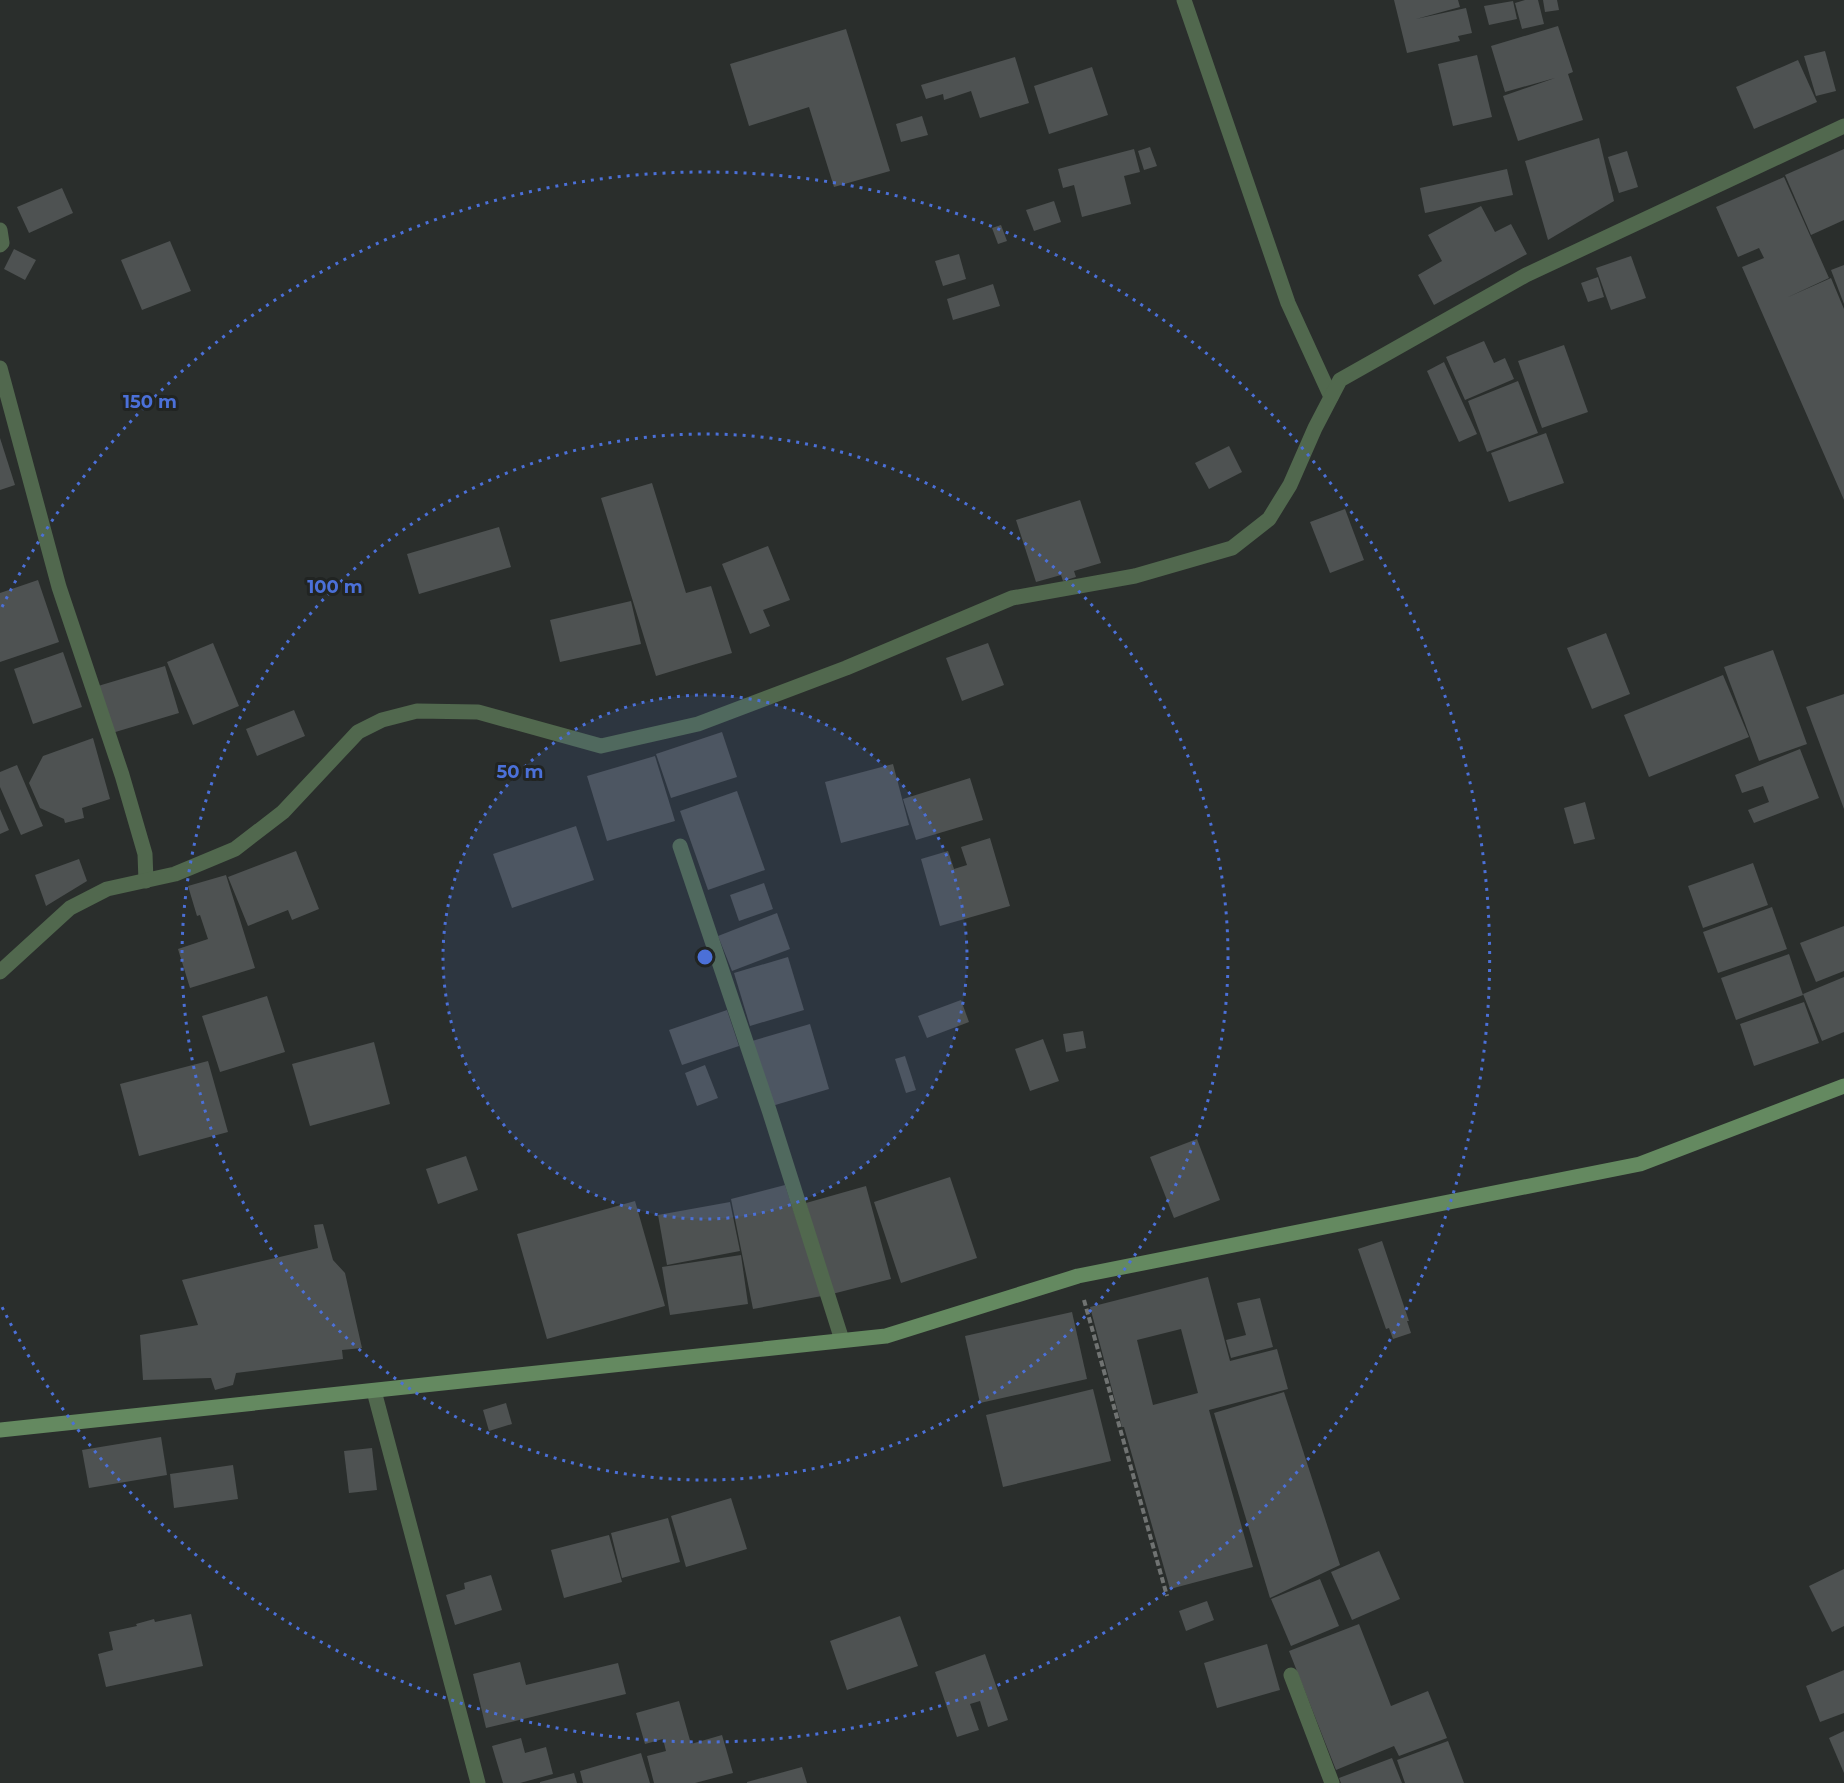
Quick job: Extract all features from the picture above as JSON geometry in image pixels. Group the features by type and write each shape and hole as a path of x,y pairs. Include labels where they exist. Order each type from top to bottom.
{"street":[{"path":"1184,0 1288,303 1331,397"},
{"path":"0,972 70,908 107,890 175,874 235,849 283,812 358,732 382,720 417,711 478,712 601,746 698,724 846,668 1012,598 1135,576 1232,548 1269,519 1290,485 1315,428 1340,380 1527,275 1844,126"},
{"path":"0,230 2,243 0,246"},
{"path":"0,368 59,587 122,775 145,854 146,881"},
{"path":"680,846 769,1110 842,1340"},
{"path":"0,1430 886,1336 1078,1276 1640,1164 1844,1086"},
{"path":"374,1391 478,1783"},
{"path":"1291,1675 1332,1783"}],"path":[{"path":"1078,1276 1167,1596"}],"building":[{"path":"1394,0 1458,0 1460,7 1416,19 1466,8 1472,33 1458,36 1460,41 1407,53"},
{"path":"1538,0 1544,24 1522,29 1515,3"},
{"path":"1543,0 1557,0 1559,10 1545,12"},
{"path":"1513,1 1517,19 1489,25 1484,6"},
{"path":"1558,26 1573,72 1568,74 1583,120 1518,141 1503,96 1555,78 1505,92 1491,46"},
{"path":"846,29 890,171 834,187 809,107 749,126 730,64"},
{"path":"1825,51 1836,91 1816,96 1804,56"},
{"path":"1477,55 1492,117 1453,126 1438,64"},
{"path":"1015,57 1029,103 980,118 971,91 944,100 943,94 926,99 921,85"},
{"path":"1798,60 1817,102 1754,129 1736,87"},
{"path":"1092,67 1108,115 1049,134 1034,86"},
{"path":"922,116 928,135 901,142 896,124"},
{"path":"1599,138 1614,201 1548,240 1525,161"},
{"path":"1150,147 1157,166 1144,170 1138,151"},
{"path":"1134,149 1140,172 1124,176 1131,204 1082,217 1074,185 1063,188 1058,169"},
{"path":"1844,149 1844,220 1811,235 1785,175"},
{"path":"1627,151 1638,187 1619,193 1608,157"},
{"path":"1507,169 1513,195 1425,213 1420,188"},
{"path":"1784,177 1829,278 1786,298 1831,278 1844,309 1844,500 1742,267 1764,258 1759,248 1738,257 1716,207"},
{"path":"62,188 73,213 29,233 17,207"},
{"path":"1054,201 1061,222 1034,231 1026,210"},
{"path":"1481,206 1495,232 1511,224 1527,254 1434,305 1418,275 1442,261 1428,235"},
{"path":"1001,225 1007,241 998,244 992,228"},
{"path":"170,241 191,291 142,310 121,260"},
{"path":"14,249 36,260 25,280 4,269"},
{"path":"959,254 966,279 943,286 935,261"},
{"path":"1631,256 1646,298 1611,310 1596,268"},
{"path":"1844,265 1844,304 1831,270"},
{"path":"1598,277 1604,297 1588,302 1581,283"},
{"path":"993,284 1000,306 953,320 947,299"},
{"path":"1484,341 1494,363 1505,358 1514,379 1465,400 1446,357"},
{"path":"1564,345 1588,412 1542,428 1518,361"},
{"path":"1444,362 1477,434 1459,442 1427,371"},
{"path":"1518,381 1538,433 1487,452 1468,401"},
{"path":"1546,433 1564,483 1509,502 1491,453"},
{"path":"0,438 15,485 0,490"},
{"path":"1229,446 1242,472 1209,489 1195,463"},
{"path":"652,483 686,593 711,586 732,653 656,676 601,498"},
{"path":"1080,500 1101,563 1074,571 1076,577 1063,581 1061,575 1036,582 1016,520"},
{"path":"1345,509 1364,560 1330,573 1310,522"},
{"path":"499,527 511,567 419,594 407,554"},
{"path":"768,546 790,600 763,610 770,626 750,634 722,564"},
{"path":"38,580 59,642 0,662 0,593"},
{"path":"631,601 641,644 560,662 550,620"},
{"path":"1606,633 1630,694 1592,709 1567,648"},
{"path":"213,643 239,706 193,725 167,662"},
{"path":"988,643 1004,685 962,701 946,658"},
{"path":"1773,650 1807,744 1759,761 1724,667"},
{"path":"63,652 82,707 33,724 14,669"},
{"path":"165,666 179,713 112,733 98,686"},
{"path":"1723,675 1749,737 1649,777 1624,715"},
{"path":"1844,694 1844,809 1806,707"},
{"path":"294,710 305,736 257,756 246,729"},
{"path":"722,732 737,777 671,798 656,754"},
{"path":"93,738 110,799 82,808 84,818 65,823 64,819 40,808 29,783 43,756"},
{"path":"1800,749 1819,798 1754,823 1748,810 1769,802 1763,786 1742,793 1735,775"},
{"path":"655,756 675,821 607,841 587,776"},
{"path":"893,764 909,825 841,843 825,782"},
{"path":"17,765 43,826 21,835 0,787 0,772"},
{"path":"970,778 983,820 916,840 903,799"},
{"path":"737,791 765,870 708,890 680,811"},
{"path":"1585,802 1595,839 1574,844 1564,808"},
{"path":"0,809 9,830 0,834"},
{"path":"576,826 594,880 512,908 493,854"},
{"path":"990,838 1010,906 940,926 921,859 948,851 954,869 967,865 961,847"},
{"path":"296,851 319,909 292,920 288,910 248,926 228,877"},
{"path":"79,859 87,881 46,906 35,875"},
{"path":"1753,863 1768,905 1703,928 1688,886"},
{"path":"226,875 255,968 190,988 178,949 208,939 200,915 197,916 188,886"},
{"path":"764,883 773,909 739,921 730,895"},
{"path":"1772,907 1787,949 1718,973 1703,932"},
{"path":"777,913 790,949 732,971 718,936"},
{"path":"1844,926 1844,971 1816,982 1800,943"},
{"path":"1789,954 1803,995 1736,1020 1721,978"},
{"path":"788,957 804,1010 750,1026 734,973"},
{"path":"1844,977 1844,1032 1822,1041 1803,994"},
{"path":"267,996 285,1052 220,1072 202,1016"},
{"path":"961,1000 969,1022 927,1038 918,1016"},
{"path":"1804,1002 1819,1043 1754,1066 1740,1024"},
{"path":"727,1010 739,1046 682,1065 669,1030"},
{"path":"810,1024 829,1089 772,1106 752,1041"},
{"path":"1083,1031 1086,1048 1066,1052 1063,1034"},
{"path":"1043,1039 1059,1081 1030,1091 1015,1049"},
{"path":"374,1042 390,1104 310,1126 292,1064"},
{"path":"905,1056 916,1090 906,1093 895,1059"},
{"path":"208,1061 228,1132 139,1156 120,1084"},
{"path":"705,1065 718,1098 697,1106 685,1073"},
{"path":"1197,1139 1220,1200 1174,1218 1150,1157"},
{"path":"466,1156 478,1190 438,1204 426,1169"},
{"path":"950,1177 977,1258 901,1283 874,1202"},
{"path":"785,1185 822,1296 753,1309 731,1199"},
{"path":"866,1186 891,1279 832,1294 806,1203"},
{"path":"635,1201 665,1306 547,1339 517,1234"},
{"path":"730,1202 740,1251 667,1265 658,1215"},
{"path":"323,1224 333,1260 345,1273 362,1348 342,1350 343,1359 236,1373 233,1385 215,1390 211,1378 143,1380 140,1335 198,1325 182,1280 318,1248 314,1225"},
{"path":"1382,1241 1411,1333 1393,1339 1389,1328 1386,1329 1358,1249"},
{"path":"741,1255 748,1304 670,1315 662,1267"},
{"path":"1208,1277 1230,1361 1277,1349 1288,1389 1209,1410 1253,1567 1170,1589 1124,1427 1122,1427 1090,1307","holes":["1181,1329 1198,1393 1153,1405 1137,1340"]},
{"path":"1260,1298 1273,1347 1231,1358 1226,1340 1246,1335 1237,1303"},
{"path":"1072,1312 1087,1379 980,1403 965,1336"},
{"path":"1093,1389 1111,1461 1003,1487 986,1415"},
{"path":"1284,1392 1340,1565 1270,1598 1214,1413"},
{"path":"506,1403 512,1424 489,1431 483,1410"},
{"path":"161,1437 167,1475 89,1488 82,1450"},
{"path":"372,1448 377,1490 349,1493 344,1451"},
{"path":"233,1465 238,1499 174,1508 170,1474"},
{"path":"731,1498 747,1549 686,1567 671,1516"},
{"path":"668,1518 680,1562 622,1578 611,1533"},
{"path":"609,1535 622,1582 564,1598 551,1550"},
{"path":"1379,1551 1400,1599 1352,1620 1331,1572"},
{"path":"1844,1569 1844,1626 1832,1632 1809,1586"},
{"path":"491,1575 502,1610 455,1625 446,1595 465,1589 464,1583"},
{"path":"1320,1579 1339,1626 1291,1646 1271,1599"},
{"path":"1207,1601 1214,1620 1186,1631 1179,1611"},
{"path":"191,1614 203,1666 106,1687 98,1654 113,1650 109,1632 137,1626 136,1624 154,1619 155,1622"},
{"path":"900,1616 918,1666 847,1690 830,1641"},
{"path":"1359,1624 1391,1706 1428,1691 1447,1738 1399,1756 1394,1746 1336,1770 1289,1651"},
{"path":"1267,1644 1280,1690 1217,1708 1204,1663"},
{"path":"985,1654 1008,1720 988,1727 980,1701 970,1704 979,1730 957,1737 935,1672"},
{"path":"520,1662 526,1685 618,1663 626,1694 486,1728 473,1674"},
{"path":"1844,1670 1844,1713 1820,1722 1806,1686"},
{"path":"679,1701 691,1744 722,1735 733,1773 695,1783 654,1783 647,1756 666,1751 663,1739 645,1744 636,1713"},
{"path":"1844,1731 1844,1773 1829,1738"},
{"path":"521,1738 525,1753 546,1747 553,1774 520,1783 503,1783 492,1746"},
{"path":"1448,1741 1464,1783 1405,1783 1397,1760"},
{"path":"641,1753 650,1783 583,1783 580,1771"},
{"path":"1392,1758 1402,1783 1341,1783 1339,1778"},
{"path":"802,1767 807,1783 747,1783 747,1782"},
{"path":"574,1773 577,1783 540,1783 540,1782"}]}
